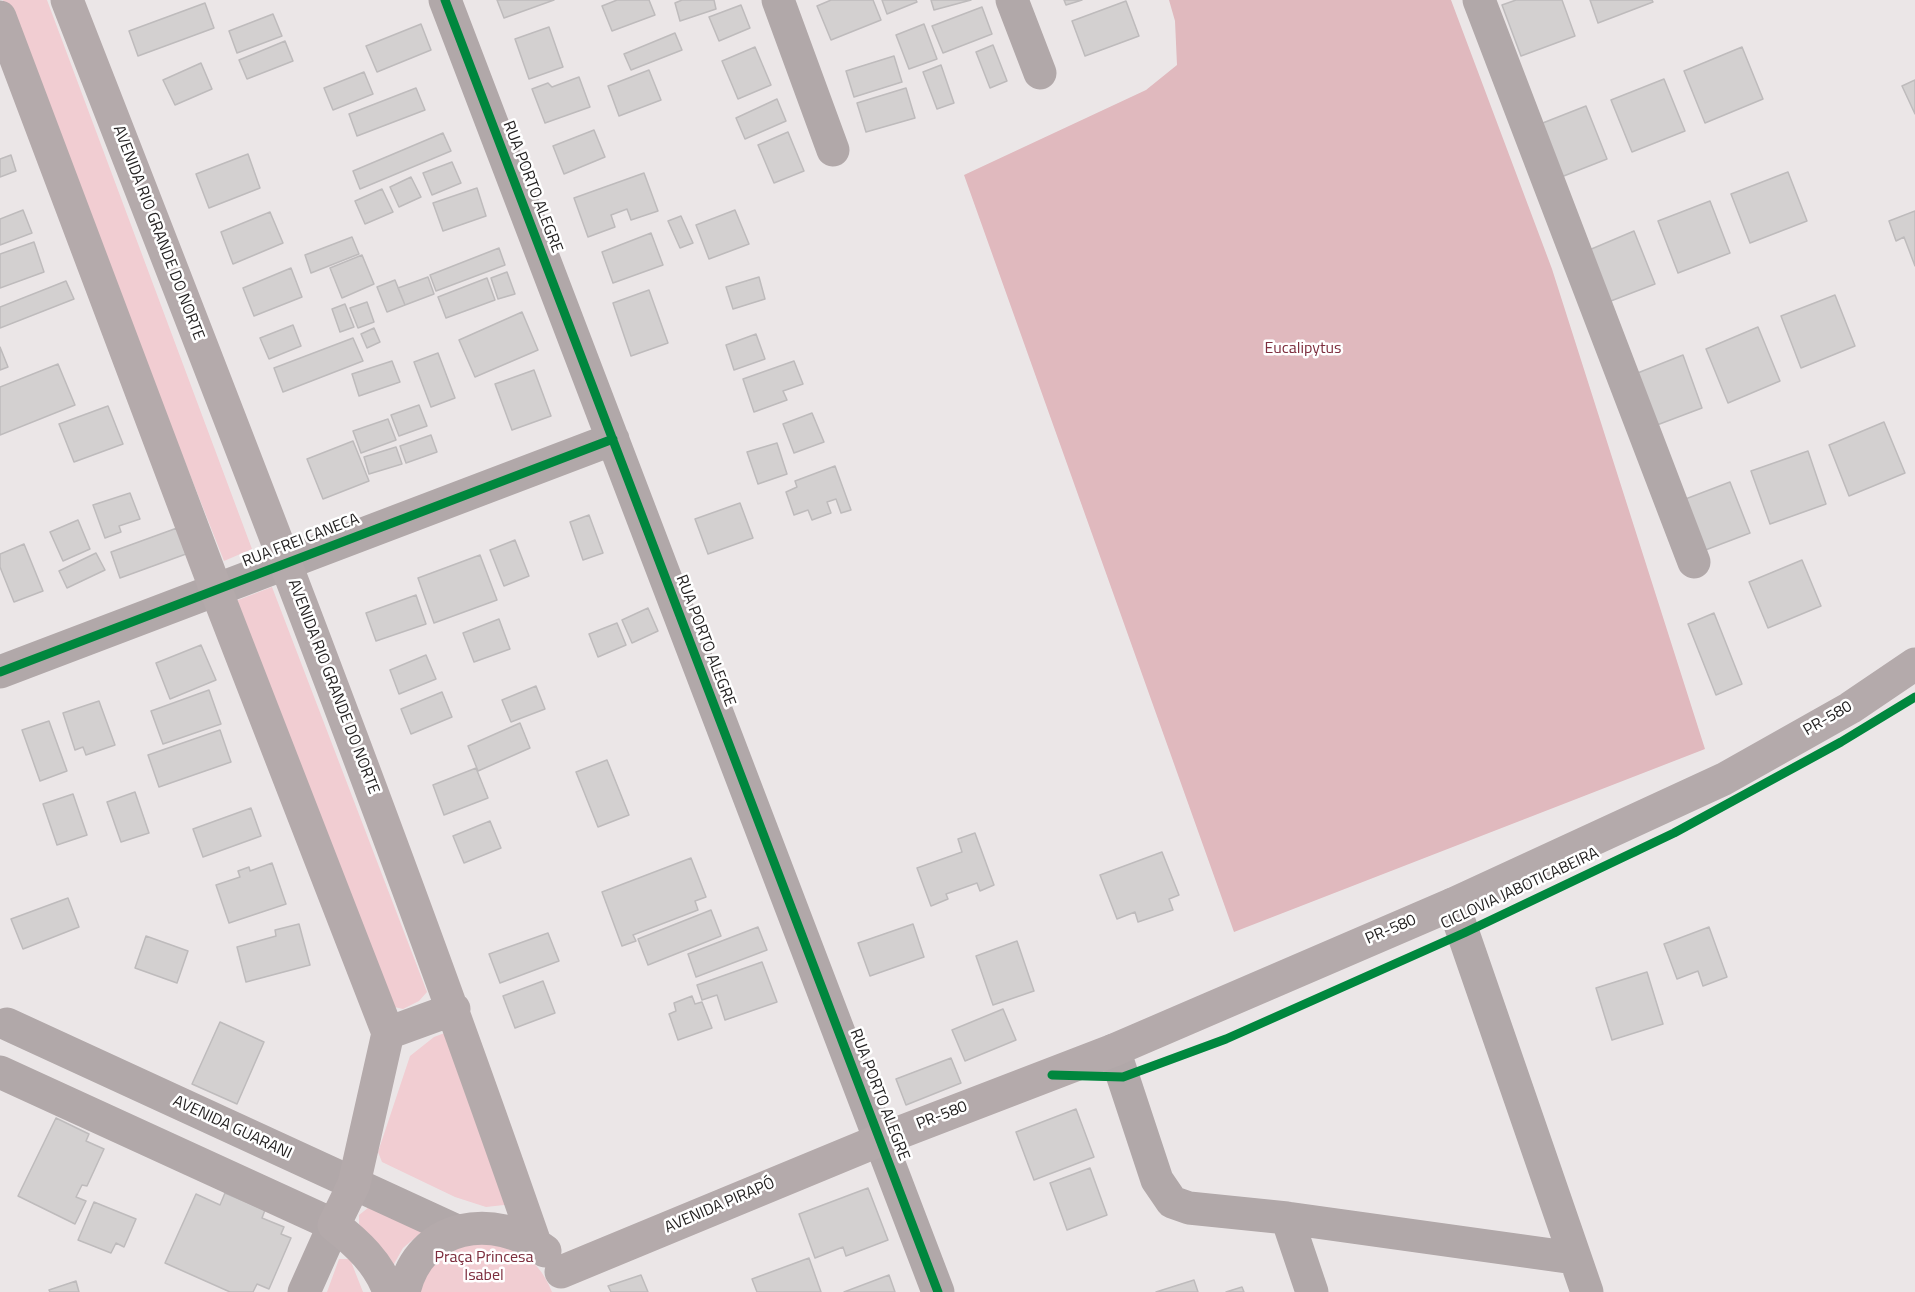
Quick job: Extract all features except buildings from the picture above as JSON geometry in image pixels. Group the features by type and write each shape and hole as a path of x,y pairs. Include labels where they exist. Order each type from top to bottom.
{"main road":[{"name":"AVENIDA RIO GRANDE DO NORTE","path":"67,0 286,562 454,1009 535,1243"},
{"path":"0,17 216,590 388,1033 354,1184 334,1225 361,1246 386,1281 389,1292"},
{"name":"PR-580","path":"880,1140 1114,1050 1453,904 1724,779 1850,708 1915,664"},
{"path":"388,1033 454,1009"},
{"name":"AVENIDA PIRAPÓ","path":"564,1282 880,1140"},
{"path":"404,1292 418,1260 435,1242 457,1231 484,1226 512,1231 535,1243 550,1255 564,1282"}],"street":[{"name":"RUA PORTO ALEGRE","path":"445,0 938,1292"},
{"path":"778,0 833,150"},
{"path":"1012,0 1040,73"},
{"path":"1479,0 1694,562"},
{"name":"RUA FREI CANECA","path":"0,672 613,439"},
{"path":"1453,904 1587,1292"},
{"name":"AVENIDA GUARANI","path":"2,1021 457,1231"},
{"path":"1114,1050 1157,1180 1172,1202 1189,1208 1287,1218 1574,1258"},
{"path":"0,1072 334,1225 304,1292"},
{"path":"1287,1218 1312,1292"}],"green space":[{"path":"3,0 47,0 252,549 224,561"},
{"name":"Eucalipytus","path":"1169,0 1451,0 1552,269 1705,749 1234,932 964,175 1146,90 1177,65 1175,21"},
{"path":"272,587 427,992 419,1001 403,1009 390,1006 233,602"},
{"path":"450,1031 513,1204 486,1207 455,1197 382,1162 378,1152 410,1056 434,1037"},
{"path":"373,1204 423,1231 403,1248 390,1271 359,1224 359,1215"},
{"name":"Praça Princesa Isabel","path":"467,1243 495,1245 518,1252 538,1267 552,1292 415,1292 438,1257"},
{"path":"339,1259 350,1259 363,1292 327,1292"}],"cycle path":[{"path":"445,0 938,1292"},
{"path":"0,672 613,439"},
{"name":"CICLOVIA JABOTICABEIRA","path":"1052,1075 1123,1077 1226,1039 1464,933 1674,833 1841,742 1915,697"}]}
